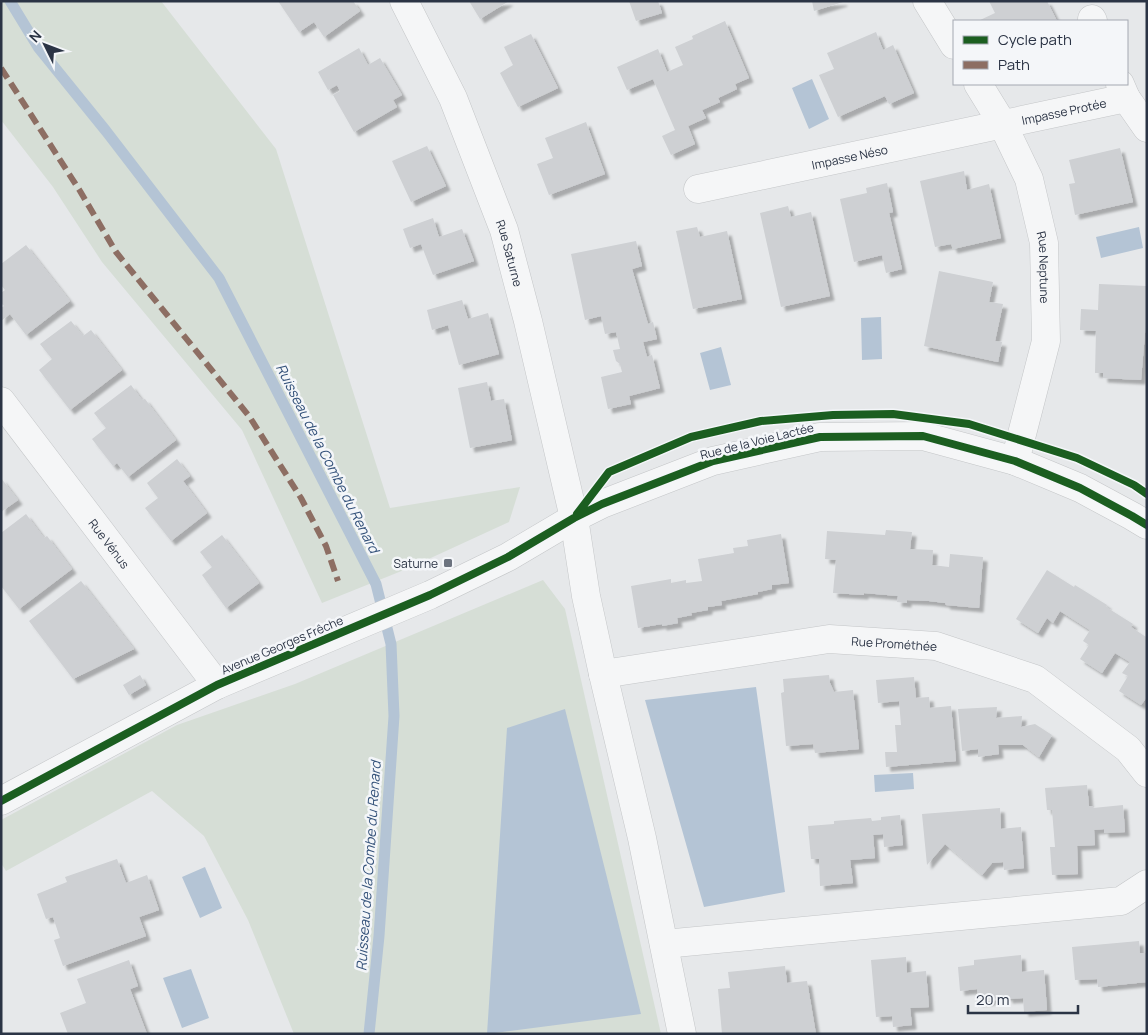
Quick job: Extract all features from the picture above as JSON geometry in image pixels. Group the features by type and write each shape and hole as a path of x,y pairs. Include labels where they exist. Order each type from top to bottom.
{"street":[{"name":"Rue Saturne","path":"404,1 453,98 504,230 528,321 574,518 586,596 642,838 682,1034"},
{"path":"928,1 953,43"},
{"name":"Rue Neptune","path":"979,85 1002,123 1028,180 1044,242 1046,342 1015,461"},
{"name":"Impasse Protée","path":"1002,123 1123,91 1147,128"},
{"name":"Impasse Néso","path":"698,189 1002,123"},
{"name":"Rue Vénus","path":"2,404 217,685"},
{"name":"Rue de la Voie Lactée","path":"574,518 602,504 713,461 820,437 922,436 1015,461 1080,488 1147,526"},
{"name":"Avenue Georges Frêche","path":"1,802 217,685 430,595 508,557 574,518"},
{"name":"Rue Prométhée","path":"603,674 829,639 936,646 1035,679 1128,749 1147,774"},
{"path":"664,944 1121,901 1147,884"}],"shaded area":[{"path":"1,1 161,1 276,149 390,508 520,487 509,522 409,568 322,603 242,430 102,262 53,187 1,120"},
{"path":"543,580 565,609 661,1034 294,1034 248,920 204,836 152,791 6,871 1,863 1,820 177,725 295,684"}],"water":[{"path":"812,79 829,119 809,129 792,88"},
{"path":"1139,227 1143,248 1101,258 1096,237"},
{"path":"881,317 882,359 862,360 861,318"},
{"path":"721,347 731,385 710,390 700,353"},
{"path":"756,687 785,892 704,907 645,700"},
{"path":"565,709 641,1014 487,1034 507,728"},
{"path":"913,773 914,789 875,792 874,775"},
{"path":"205,867 222,908 200,918 182,877"},
{"path":"191,969 209,1018 182,1028 163,978"}],"building":[{"path":"278,1 353,1 360,11 324,37 314,22 299,32"},
{"path":"469,1 509,1 480,19"},
{"path":"629,1 658,1 662,13 636,21"},
{"path":"812,1 843,1 843,2 814,11"},
{"path":"989,1 1047,1 1056,20 980,20 995,13"},
{"path":"725,21 749,78 735,84 737,89 718,98 720,102 702,110 706,118 688,126 695,144 671,155 662,136 675,130 653,79 627,90 617,67 658,49 667,72 683,65 675,47 693,39 692,36"},
{"path":"876,32 883,50 893,45 914,93 889,104 885,96 838,117 819,75 834,69 827,53"},
{"path":"531,34 558,88 518,107 500,73 513,65 504,47"},
{"path":"359,48 368,65 380,58 402,95 393,100 397,107 354,132 333,95 340,91 337,85 328,90 318,72"},
{"path":"586,122 605,174 549,195 537,164 553,158 545,138"},
{"path":"427,146 446,186 411,202 392,161"},
{"path":"1120,148 1133,202 1075,215 1069,184 1075,183 1069,160"},
{"path":"964,171 967,190 989,184 1001,238 953,249 951,244 935,247 920,181"},
{"path":"887,183 893,212 889,213 902,269 886,273 882,255 854,262 840,199 867,193 866,188"},
{"path":"788,206 791,217 811,212 830,296 781,307 760,213"},
{"path":"433,218 439,237 462,229 474,261 433,275 421,244 410,248 403,229"},
{"path":"697,227 700,237 727,231 742,299 693,309 676,231"},
{"path":"636,241 642,266 632,269 648,324 653,322 657,339 643,342 647,357 652,355 660,388 629,396 631,404 608,409 601,377 622,372 613,350 620,349 616,332 605,334 601,316 585,320 571,254"},
{"path":"26,245 70,301 26,335 10,314 1,321 1,308 4,306 1,303 1,293 5,290 1,285 1,264"},
{"path":"939,271 993,282 989,302 1003,304 995,341 1002,342 998,362 924,346"},
{"path":"1099,284 1147,286 1147,310 1141,380 1103,378 1103,373 1095,373 1096,331 1080,330 1081,309 1098,310"},
{"path":"462,300 468,319 488,313 499,354 459,365 448,325 432,330 427,310"},
{"path":"71,321 83,336 91,330 122,370 70,410 39,370 52,359 40,344"},
{"path":"487,382 491,401 504,399 512,440 470,448 458,388"},
{"path":"131,385 142,400 145,399 176,440 128,477 117,463 113,466 92,439 106,428 94,413"},
{"path":"177,459 190,476 183,481 207,513 171,541 145,508 158,498 147,483"},
{"path":"1,478 18,500 1,512"},
{"path":"26,514 44,538 47,536 72,569 19,609 1,586 1,533"},
{"path":"886,530 912,532 910,549 933,550 932,565 949,567 950,554 983,557 979,608 946,605 945,603 929,601 907,600 907,603 897,602 898,596 833,593 836,560 825,559 827,531 885,535"},
{"path":"781,534 789,583 772,585 772,589 758,592 758,594 721,601 722,605 708,607 708,610 677,618 678,623 638,628 631,586 671,579 671,583 686,580 686,583 702,581 698,559 734,553 733,548 748,546 747,540"},
{"path":"222,535 259,583 226,608 202,575 212,567 200,552"},
{"path":"1047,570 1107,605 1106,607 1133,624 1131,627 1146,637 1147,697 1141,705 1119,691 1128,676 1122,673 1130,662 1115,653 1102,673 1080,659 1089,645 1083,641 1090,630 1060,611 1053,623 1047,618 1038,633 1016,619"},
{"path":"81,581 134,649 73,679 29,621"},
{"path":"140,675 146,685 129,695 123,685"},
{"path":"829,675 834,692 853,690 859,749 815,753 813,744 786,746 781,693 784,692 783,679"},
{"path":"914,677 916,698 929,697 930,708 951,706 956,761 886,767 885,752 897,752 895,725 901,725 899,701 878,703 876,680"},
{"path":"997,707 996,718 1022,716 1021,727 1035,724 1052,735 1039,757 1023,745 998,745 999,754 978,757 978,749 962,751 958,709"},
{"path":"1087,785 1089,806 1093,806 1093,808 1123,805 1125,832 1104,833 1104,829 1094,830 1095,845 1077,846 1078,874 1052,875 1050,847 1055,847 1052,810 1047,810 1045,788"},
{"path":"1000,808 1001,829 1021,827 1024,868 1004,870 1003,862 992,863 982,875 945,844 927,865 922,814"},
{"path":"900,815 903,845 884,847 883,834 873,835 875,858 850,860 853,883 820,886 819,859 811,859 808,826 834,824 834,821 871,818 872,821 881,820 881,817"},
{"path":"117,859 126,883 147,875 159,910 139,917 146,936 63,966 54,940 60,938 53,917 46,919 37,894 67,882 65,877"},
{"path":"1139,941 1140,953 1147,953 1147,982 1098,987 1097,979 1075,980 1072,947"},
{"path":"1021,955 1022,972 1044,970 1047,1010 1024,1012 1023,998 1008,999 1008,996 995,997 996,1000 978,1002 977,989 960,991 958,967 974,965 974,960"},
{"path":"906,957 907,973 926,971 929,1007 910,1008 912,1025 893,1027 892,1016 876,1017 871,960"},
{"path":"129,960 138,986 130,989 147,1034 68,1034 60,1013 86,1003 77,979"},
{"path":"785,966 787,983 807,981 816,1034 722,1034 718,989 730,988 728,972"}],"waterway":[{"name":"Ruisseau de la Combe du Renard","path":"10,1 38,47 106,131 219,278 376,584 391,644 394,716 379,936 369,1034"}],"marked path":[{"path":"1,68 80,191 116,252 249,416 301,498 326,546 338,581"}],"cycle path":[{"path":"577,514 609,472 691,437 761,421 833,415 893,414 969,424 1077,458 1134,485 1147,494"},
{"path":"1,801 217,685 430,595 508,557 574,518 602,504 713,461 820,437 923,436 1015,461 1080,488 1147,525"}],"place":[{"name":"Saturne","path":"448,563"}]}
